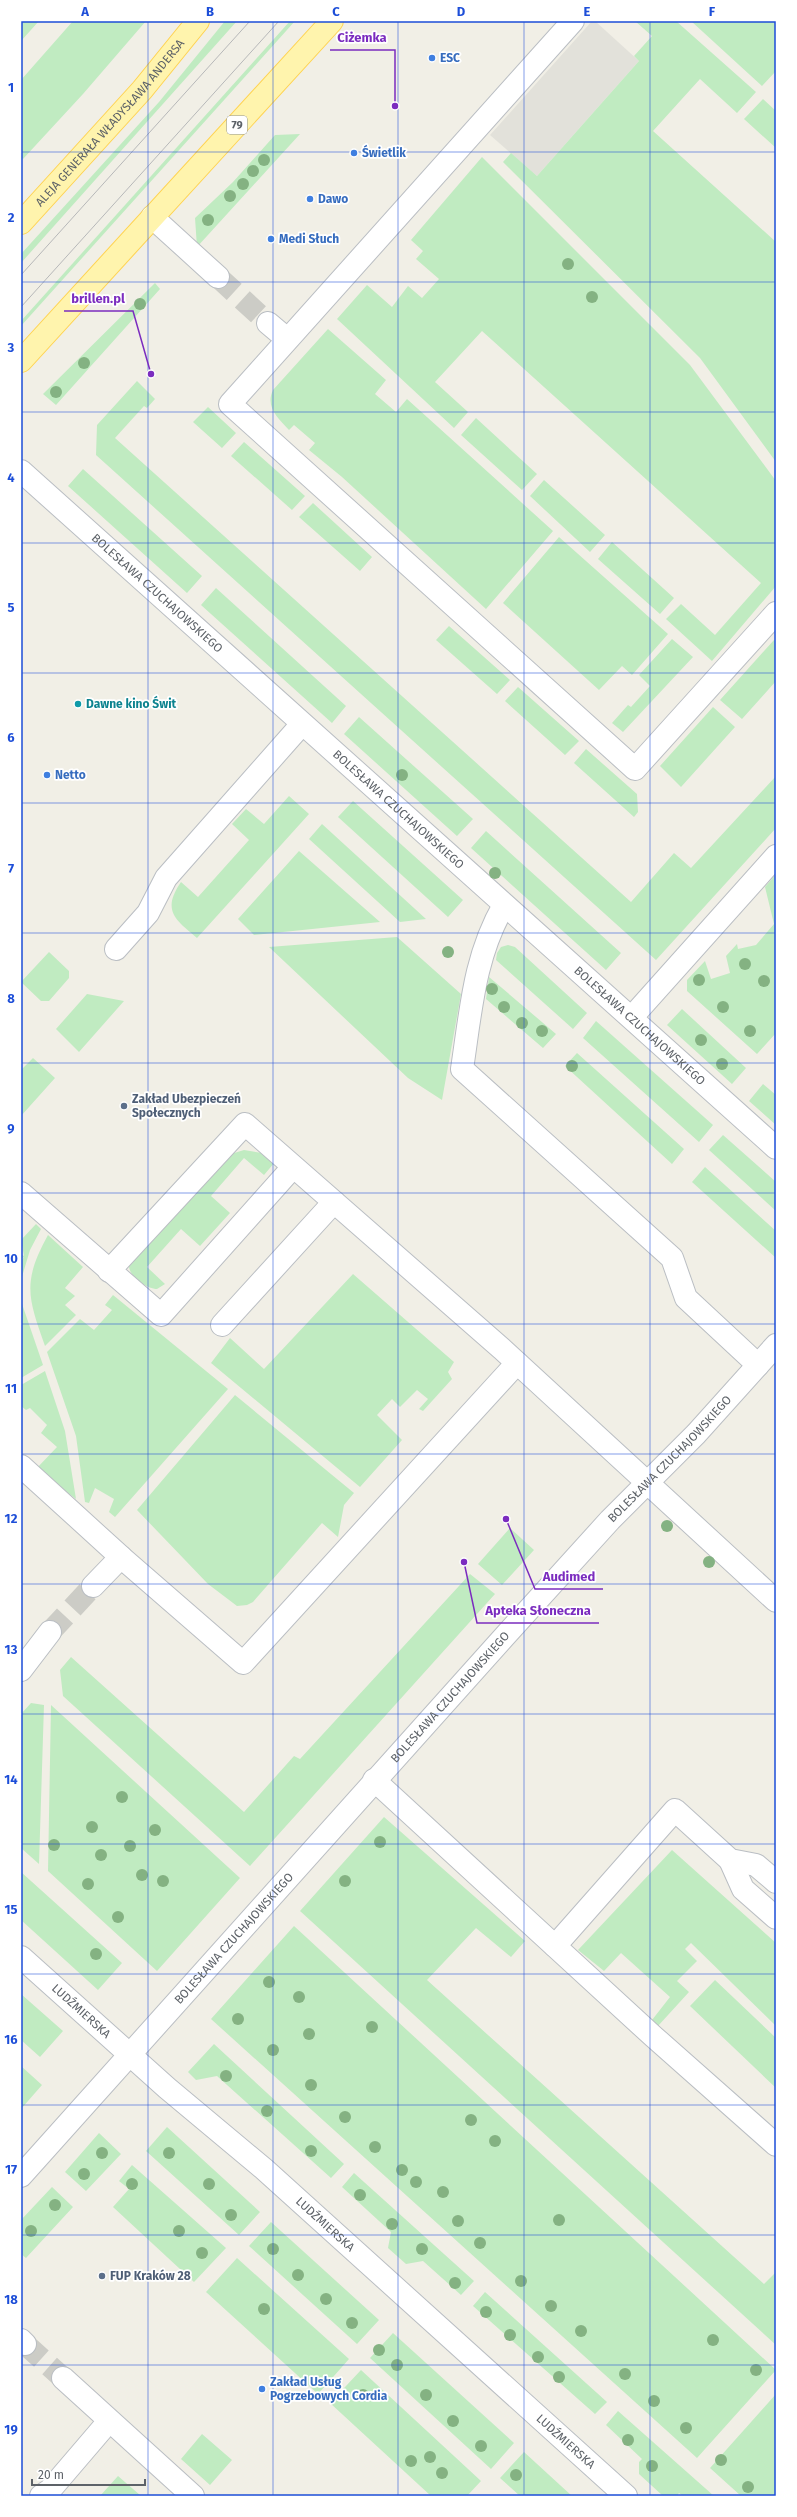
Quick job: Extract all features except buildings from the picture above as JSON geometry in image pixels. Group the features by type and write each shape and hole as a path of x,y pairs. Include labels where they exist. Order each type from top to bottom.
{"main road":[{"name":"ALEJA GENERAŁA WŁADYSŁAWA ANDERSA","path":"21,223 142,90 198,21"},
{"name":"79","path":"21,361 332,21"}],"street":[{"path":"572,21 230,404 635,770 776,612"},
{"path":"152,217 218,277"},
{"path":"268,323 287,339"},
{"name":"BOLESŁAWA CZUCHAJOWSKIEGO","path":"21,471 504,905 632,1017 776,1148"},
{"path":"116,949 148,913 166,878 302,724"},
{"path":"632,1017 776,856"},
{"path":"504,905 491,927 480,957 462,1069 672,1258 686,1298 758,1365"},
{"path":"109,1271 244,1124 518,1363 776,1601"},
{"path":"21,1193 161,1315 293,1167"},
{"path":"222,1324 334,1202"},
{"name":"BOLESŁAWA CZUCHAJOWSKIEGO","path":"21,2176 374,1780 610,1520 649,1483 776,1345"},
{"path":"21,1466 120,1557 243,1663 518,1363"},
{"path":"94,1586 120,1557"},
{"path":"21,1670 50,1632"},
{"path":"374,1780 555,1946 776,2145"},
{"path":"555,1946 675,1810 730,1860 742,1889 776,1918"},
{"path":"730,1860 756,1865 776,1882"},
{"name":"LUDŹMIERSKA","path":"21,1957 130,2055 264,2169 626,2496"},
{"path":"62,2378 193,2496"},
{"path":"41,2496 50,2490 109,2421"}],"shaded area":[{"path":"592,21 595,21 639,61 537,176 490,135"}],"green space":[{"path":"21,21 39,21 21,41"},
{"path":"73,21 146,21 83,94 23,159 21,157 21,80"},
{"path":"225,21 237,21 21,263 21,254 159,102"},
{"path":"290,21 295,21 21,326 21,321"},
{"path":"635,21 676,21 756,92 737,113 700,79 653,131 776,242 776,462 700,358 503,162 511,153 537,176 639,61 634,56 652,36"},
{"path":"691,21 776,21 776,71 762,86"},
{"path":"763,99 776,111 776,148 744,119"},
{"path":"300,134 197,247 195,218 233,182 275,135"},
{"path":"482,157 690,365 776,481 776,586 712,661 666,619 681,604 715,635 761,583 482,331 435,382 468,412 454,428 337,319 367,285 392,307 408,286 422,298 439,279 416,259 423,251 411,240"},
{"path":"155,283 160,289 56,405 43,394"},
{"path":"328,329 386,380 375,394 396,412 407,399 553,531 486,609 342,477 309,450 315,443 294,425 289,430 274,412 271,402 273,390"},
{"path":"137,381 155,399 147,408 144,406 115,438 631,902 674,853 691,868 776,776 776,828 656,960 96,455 97,425"},
{"path":"208,407 236,433 222,448 193,422"},
{"path":"476,418 537,474 522,490 461,435"},
{"path":"244,442 305,496 292,510 231,456"},
{"path":"83,469 202,576 187,593 68,486"},
{"path":"544,480 605,535 590,552 530,496"},
{"path":"313,503 372,557 360,571 299,517"},
{"path":"559,537 668,634 632,675 622,666 599,690 503,603"},
{"path":"612,542 674,598 660,614 598,559"},
{"path":"216,588 346,706 332,723 201,605"},
{"path":"449,626 510,680 497,694 436,640"},
{"path":"672,639 693,657 623,732 612,723 628,705 631,707 650,686 639,675"},
{"path":"774,640 776,641 776,681 742,719 720,700"},
{"path":"518,687 579,741 565,755 505,701"},
{"path":"713,707 735,727 681,787 660,766"},
{"path":"359,717 473,819 457,836 344,734"},
{"path":"586,749 637,794 638,812 634,817 574,763"},
{"path":"289,796 309,814 197,938 177,920 172,908 172,900 181,882 198,897 249,840 232,824 246,809 264,824"},
{"path":"353,801 463,900 448,917 338,817"},
{"path":"322,824 426,919 400,922 309,839"},
{"path":"486,831 621,953 606,970 471,848"},
{"path":"299,851 380,922 254,935 238,919"},
{"path":"776,874 776,1033 757,1054 687,991 687,980 705,961 711,979 730,973 726,956 737,944 738,949 756,945 774,924 765,887"},
{"path":"397,937 461,994 442,1100 408,1078 269,947"},
{"path":"508,945 515,947 587,1013 573,1029 496,960 497,953 501,947"},
{"path":"49,952 69,971 69,978 49,1001 41,1001 21,982"},
{"path":"489,977 556,1034 543,1048 486,999"},
{"path":"87,994 124,1001 79,1052 56,1029"},
{"path":"682,1009 746,1068 732,1084 667,1025"},
{"path":"596,1021 713,1125 699,1142 583,1038"},
{"path":"577,1053 684,1149 672,1164 565,1066"},
{"path":"33,1058 55,1078 21,1116 21,1070"},
{"path":"763,1084 776,1095 776,1125 749,1101"},
{"path":"723,1135 776,1182 776,1211 709,1150"},
{"path":"244,1150 262,1153 275,1162 264,1175 244,1158 211,1196 230,1213 200,1246 181,1229 147,1267 165,1284 157,1289 148,1287 139,1281 132,1273 129,1265 231,1154"},
{"path":"705,1167 776,1231 776,1258 692,1182"},
{"path":"36,1224 41,1229 30,1250 21,1280 21,1261 24,1257 21,1259 21,1254 24,1256 21,1240"},
{"path":"48,1235 83,1267 65,1288 75,1296 65,1305 76,1315 45,1346 35,1315 30,1290 34,1265"},
{"path":"353,1274 454,1362 448,1372 452,1379 423,1411 419,1409 428,1399 417,1390 400,1407 392,1399 377,1415 402,1440 360,1487 211,1363 230,1338 264,1369"},
{"path":"113,1295 228,1389 115,1517 109,1512 114,1499 95,1488 89,1503 85,1502 76,1436 47,1352 80,1319 94,1330 112,1310 105,1305"},
{"path":"21,1301 43,1365 21,1378"},
{"path":"45,1371 65,1431 76,1499 36,1469 57,1447 41,1433 47,1425 30,1408 26,1410 21,1406 21,1385"},
{"path":"235,1395 354,1493 344,1505 338,1537 322,1523 253,1602 247,1605 237,1606 208,1584 137,1510"},
{"path":"510,1528 534,1550 502,1585 478,1564"},
{"path":"470,1574 495,1594 250,1866 63,1696 60,1670 71,1657 244,1812 294,1756 300,1759"},
{"path":"31,1703 44,1705 39,1864 21,1848 21,1714"},
{"path":"51,1705 240,1878 157,1971 48,1871"},
{"path":"384,1817 525,1941 511,1957 476,1928 427,1980 764,2284 776,2272 776,2345 300,1911"},
{"path":"672,1850 776,1943 776,2026 691,1943 685,1949 697,1961 677,1981 689,1992 658,2026 652,2020 670,1997 621,1953 604,1971 578,1950"},
{"path":"21,1872 122,1963 98,1990 21,1920"},
{"path":"294,1926 776,2370 697,2458 211,2019"},
{"path":"715,1980 776,2038 776,2088 690,2006"},
{"path":"21,1994 63,2031 40,2057 21,2040"},
{"path":"214,2044 344,2164 331,2178 217,2076 196,2080 188,2072"},
{"path":"21,2066 42,2085 21,2109"},
{"path":"167,2127 260,2212 239,2235 146,2151"},
{"path":"99,2133 121,2154 86,2191 65,2172"},
{"path":"132,2165 226,2248 194,2282 113,2207 129,2189 119,2181"},
{"path":"354,2173 474,2281 461,2295 423,2261 406,2264 388,2248 391,2232 342,2187"},
{"path":"52,2187 73,2207 26,2258 21,2254 21,2220"},
{"path":"271,2222 379,2320 357,2344 249,2246"},
{"path":"237,2258 349,2359 318,2394 206,2292"},
{"path":"485,2292 607,2402 595,2414 473,2306"},
{"path":"393,2333 514,2443 491,2469 370,2358"},
{"path":"361,2370 481,2481 467,2496 431,2496 330,2403"},
{"path":"776,2394 776,2496 741,2496 710,2468"},
{"path":"618,2411 714,2496 683,2496 679,2493 677,2496 663,2496 639,2474 639,2462 642,2459 606,2425"},
{"path":"202,2434 232,2460 210,2485 181,2459"},
{"path":"524,2452 572,2496 520,2496 500,2478"},
{"path":"118,2476 140,2495 100,2496"}],"tunnel":[{"path":"218,277 268,323"},
{"path":"50,1632 93,1586"},
{"path":"25,2344 63,2378"}],"tram line":[{"path":"21,275 250,21"},
{"path":"21,307 279,21"}],"place":[{"name":"ESC","path":"432,58"},
{"name":"Ciżemka","path":"395,106"},
{"name":"Świetlik","path":"354,153"},
{"name":"Dawo","path":"310,199"},
{"name":"Medi Słuch","path":"271,239"},
{"name":"brillen.pl","path":"151,374"},
{"name":"Dawne kino Świt","path":"78,704"},
{"name":"Netto","path":"47,775"},
{"name":"Zakład Ubezpieczeń Społecznych","path":"124,1106"},
{"name":"Audimed","path":"506,1519"},
{"name":"Apteka Słoneczna","path":"464,1562"},
{"name":"FUP Kraków 28","path":"102,2276"},
{"name":"Zakład Usług Pogrzebowych Cordia","path":"262,2389"}]}
